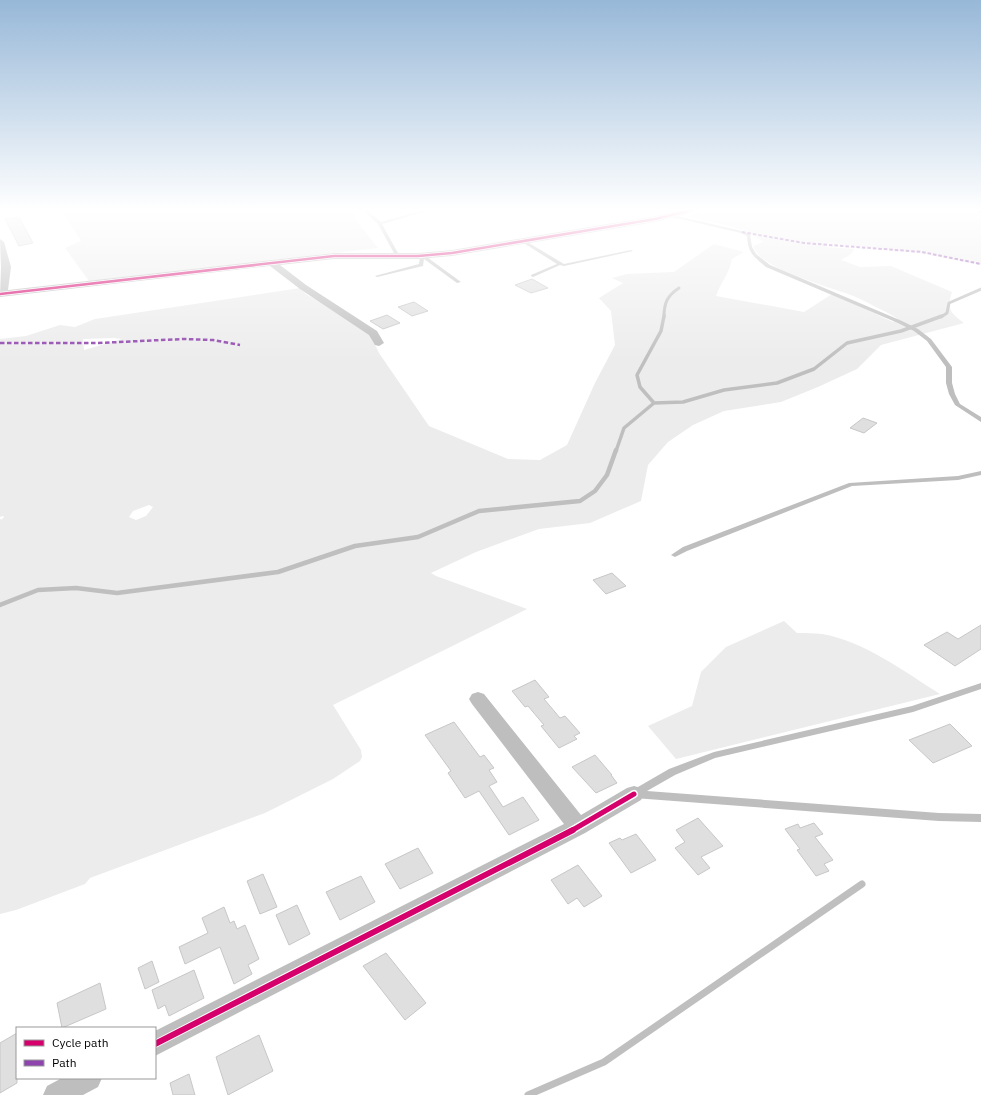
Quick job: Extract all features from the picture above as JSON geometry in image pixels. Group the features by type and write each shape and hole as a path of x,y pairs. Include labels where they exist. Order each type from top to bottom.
{"street":[{"path":"4,260 6,267 1,294 298,260"},
{"path":"272,263 302,287 330,303 373,333 379,344"},
{"path":"478,699 578,827"},
{"path":"156,1043 578,827 634,794"},
{"path":"56,1095 87,1079"}],"lane":[{"path":"377,276 421,265 422,260"},
{"path":"428,260 459,282"},
{"path":"554,260 564,265 592,260"},
{"path":"760,260 768,266 837,294 916,330 929,340 949,367 949,383 952,394 958,405 981,420"},
{"path":"534,276 560,264"},
{"path":"675,555 685,549 851,484 958,478 981,473"},
{"path":"634,794 672,772 714,755 913,709 981,686"},
{"path":"634,794 939,817 981,818"}],"shaded area":[{"path":"74,260 272,260 89,281"},
{"path":"691,260 732,260 716,296 804,312 832,294 893,322 898,319 858,298 800,277 765,260 841,260 860,267 891,266 952,292 950,298 951,310 953,314 964,323 881,345 857,369 781,402 724,411 693,425 668,442 648,465 641,501 590,523 539,529 476,552 431,573 527,609 333,705 361,750 362,757 360,761 333,779 265,813 90,878 85,884 16,910 0,914 0,518 1,520 4,517 0,517 0,339 26,336 60,325 75,327 95,319 300,288 307,295 369,333 379,353 429,426 508,459 540,460 567,445 595,383 615,345 611,311 599,298 623,283 612,278 627,274 674,272","holes":["83,339 122,339 84,350","149,505 153,507 146,516 136,520 129,517 133,511"]},
{"path":"956,260 981,260 981,265"},
{"path":"784,621 797,633 822,634 853,643 869,650 940,694 676,759 648,726 692,706 701,672 726,647"}],"building":[{"path":"532,279 548,288 531,293 515,285"},
{"path":"414,302 428,311 412,316 398,307"},
{"path":"387,315 400,323 383,329 370,321"},
{"path":"863,418 877,423 864,433 850,428"},
{"path":"612,573 626,586 606,594 593,580"},
{"path":"981,625 981,649 955,666 924,645 947,632 958,639"},
{"path":"535,680 549,697 544,699 560,718 565,716 580,733 574,736 577,739 559,748 541,726 544,725 528,706 525,707 512,691"},
{"path":"454,722 480,757 484,755 494,768 489,770 497,782 489,786 503,807 523,797 539,820 509,835 479,791 465,798 448,773 451,771 425,735"},
{"path":"950,724 972,746 933,763 909,740"},
{"path":"595,755 617,783 596,793 572,767"},
{"path":"698,818 723,846 701,857 710,868 698,875 675,848 685,842 676,830"},
{"path":"814,823 823,834 815,837 833,860 824,864 829,871 816,876 797,850 800,849 785,829 798,824 800,828"},
{"path":"636,834 656,860 631,873 609,843 620,838 622,840"},
{"path":"418,848 433,873 400,889 385,864"},
{"path":"578,865 602,896 584,907 577,898 568,904 551,880"},
{"path":"263,874 277,907 260,914 247,881"},
{"path":"361,876 375,902 340,920 326,892"},
{"path":"297,905 310,934 289,945 276,915"},
{"path":"224,907 230,923 234,921 237,929 245,925 259,959 248,965 252,974 234,984 220,947 185,964 179,947 208,933 202,918"},
{"path":"386,953 426,1003 405,1020 363,966"},
{"path":"152,961 159,982 145,989 138,968"},
{"path":"194,970 204,998 169,1016 165,1005 158,1009 152,990"},
{"path":"100,983 106,1009 62,1027 57,1003"},
{"path":"16,1034 17,1083 0,1093 0,1043"},
{"path":"259,1035 273,1071 228,1095 216,1057"},
{"path":"189,1074 195,1095 173,1095 170,1083"}],"waterway":[{"path":"664,317 667,300 679,288"},
{"path":"941,317 947,313 949,303 981,289"},
{"path":"654,403 640,387 637,375 661,331 664,316"},
{"path":"654,403 683,402 724,390 777,383 814,369 847,343 901,331 942,316"},
{"path":"616,451 624,428 654,403"},
{"path":"0,605 38,590 76,588 117,593 278,572 355,546 418,537 479,511 580,501 595,491 607,475 616,450"},
{"path":"528,1095 604,1062 862,884"}],"marked path":[{"path":"962,260 981,264"},
{"path":"0,343 98,343 183,339 213,340 240,345"}],"cycle path":[{"path":"0,294 298,260"},
{"path":"156,1043 578,827 634,794"}]}
